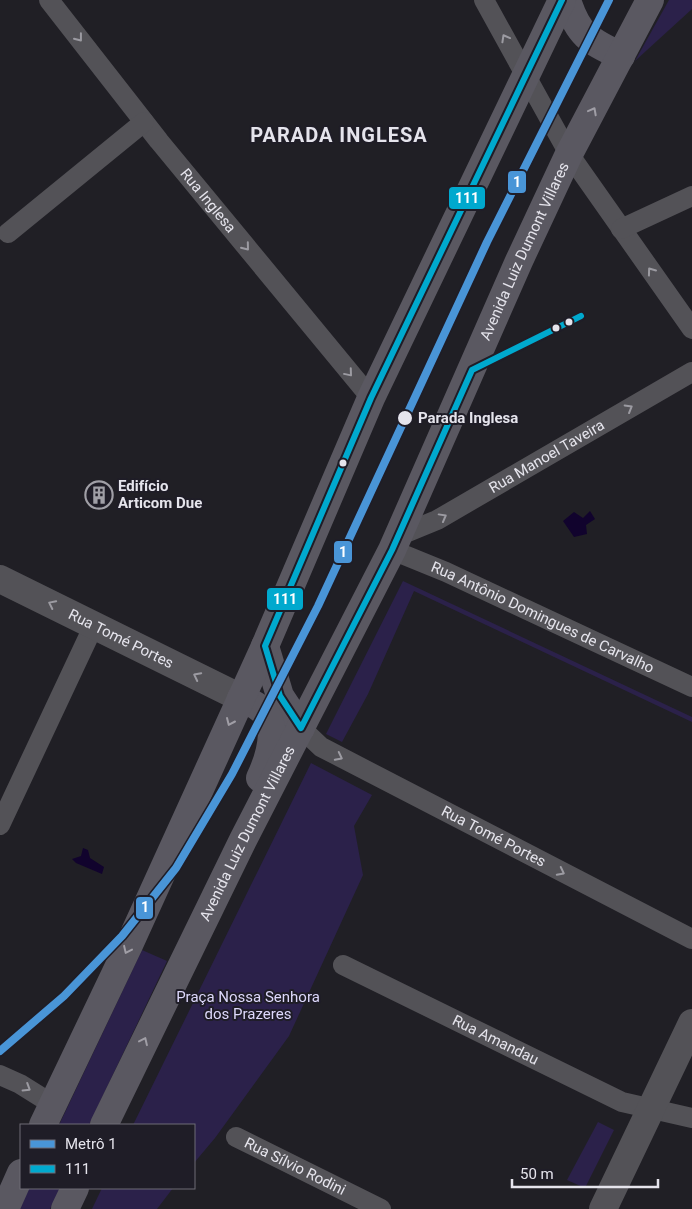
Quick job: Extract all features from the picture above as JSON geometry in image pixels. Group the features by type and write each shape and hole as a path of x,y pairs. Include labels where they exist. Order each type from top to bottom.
{"main road":[{"path":"48,1115 129,945 265,646 371,398 562,0"},
{"path":"567,0 580,32 595,44 621,56"},
{"name":"Avenida Luiz Dumont Villares","path":"104,1124 243,840 395,543 569,154 650,0"},
{"name":"Rua Tomé Portes","path":"0,580 241,698"},
{"path":"265,646 280,696 301,728"},
{"path":"241,698 262,709 270,720 272,740 266,765 241,820 243,840"},
{"path":"602,1209 692,1023"},
{"path":"5,1202 20,1175"},
{"path":"65,1209 75,1189"}],"street":[{"name":"Rua Inglesa","path":"49,0 144,122 371,398"},
{"path":"484,0 569,154 692,329"},
{"path":"8,232 144,122"},
{"path":"621,229 692,196"},
{"name":"Rua Manoel Taveira","path":"395,543 692,372"},
{"name":"Rua Antônio Domingues de Carvalho","path":"395,543 446,572 692,687"},
{"path":"0,825 94,625"},
{"name":"Rua Tomé Portes","path":"301,728 321,747 692,939"},
{"name":"Rua Amandau","path":"343,965 622,1102 650,1110 692,1118"},
{"path":"0,1075 20,1084 48,1115"},
{"name":"Rua Sílvio Rodini","path":"236,1136 381,1209"}],"green space":[{"path":"669,0 692,0 692,9 635,61"},
{"path":"403,581 692,717 692,722 414,591 368,694 342,742 326,734"},
{"name":"Praça Nossa Senhora dos Prazeres","path":"311,763 372,795 354,826 363,875 289,1036 215,1138 195,1162 195,1124 133,1124"},
{"path":"142,950 167,961 89,1124 59,1124"},
{"path":"598,1122 614,1130 585,1188 567,1180"},
{"path":"29,1189 60,1189 50,1209 20,1209"},
{"path":"102,1189 172,1189 157,1209 92,1209"}],"shaded area":[{"path":"590,511 595,519 586,525 587,534 574,537 563,521 574,512 583,518"},
{"path":"83,848 88,850 90,858 104,867 102,874 76,863 72,859 81,856"}],"metro line":[{"name":"1","path":"0,1051 64,996 122,936 176,868 232,774 318,606 487,242 609,0"}],"transit line":[{"name":"111","path":"562,0 371,398 265,646 280,696 301,728 392,550 472,370 581,316"}],"place":[{"name":"Parada Inglesa","path":"405,418"},
{"name":"Edifício Articom Due","path":"99,495"}],"district":[{"name":"PARADA INGLESA","path":"339,135"}]}
